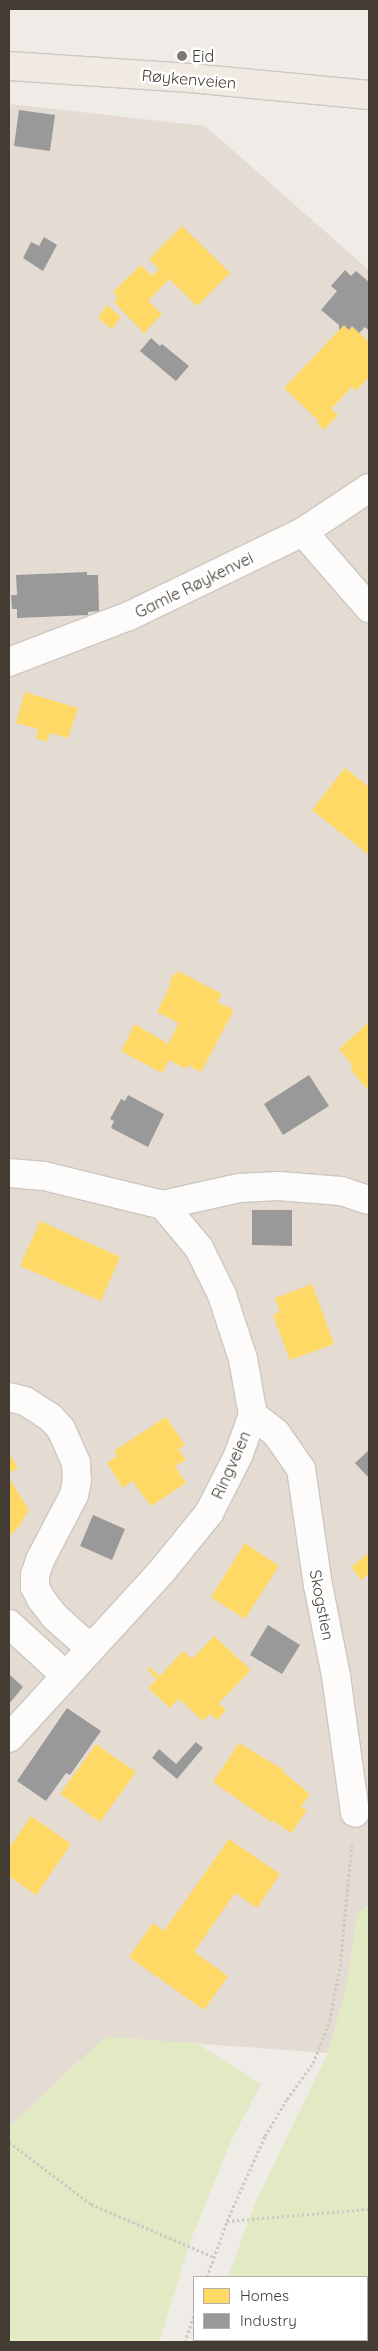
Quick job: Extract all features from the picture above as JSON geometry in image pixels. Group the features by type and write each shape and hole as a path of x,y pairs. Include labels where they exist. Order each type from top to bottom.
{"main road":[{"name":"Røykenveien","path":"9,66 190,78 369,95"}],"street":[{"name":"Gamle Røykenvei","path":"9,662 130,616 303,532 369,488"},
{"path":"303,532 369,608"},
{"path":"9,1174 44,1176 163,1205 239,1188 279,1186 341,1191 369,1200"},
{"name":"Ringveien","path":"9,1738 162,1572 209,1513 238,1456 253,1415 242,1359 222,1295 198,1248 163,1205"},
{"path":"9,1397 25,1401 50,1416 66,1437 76,1463 77,1480 74,1494 40,1560 35,1574 35,1587 40,1599 55,1617 90,1648"},
{"name":"Skogstien","path":"253,1415 276,1434 301,1469 318,1585 336,1676 355,1814"},
{"path":"9,1624 66,1675"}],"path":[{"path":"208,2276 227,2222 265,2136 287,2099 313,2064 330,2020 340,1966 355,1814"},
{"path":"9,2142 92,2204 215,2257"},
{"path":"227,2222 369,2209"},
{"path":"185,2342 193,2318"}],"shaded area":[{"path":"9,104 205,126 369,270 369,1904 357,1915 347,1985 328,2053 105,2037 9,2127"}],"green space":[{"path":"369,1904 369,2342 205,2342 368,2341 368,2276 228,2276 256,2201 328,2053 347,1985 357,1915"},
{"path":"105,2037 196,2043 261,2084 231,2141 191,2239 159,2342 9,2342 9,2127"}],"building: Homes":[{"path":"182,226 230,273 197,306 169,279 148,301 162,314 144,333 114,302 118,297 113,292 141,265 152,276 159,269 149,259"},
{"path":"107,305 121,317 112,329 98,318"},
{"path":"344,325 349,330 352,326 369,342 369,377 356,391 352,387 331,409 338,415 324,430 317,423 319,421 284,388"},
{"path":"25,692 78,708 68,738 50,733 47,742 36,738 38,729 16,723"},
{"path":"345,768 369,787 369,855 312,810"},
{"path":"178,971 222,994 217,1002 234,1010 201,1072 188,1065 186,1069 169,1060 162,1073 121,1051 135,1024 168,1044 179,1023 157,1012 171,984 169,983 174,973 176,975"},
{"path":"369,1022 369,1091 350,1069 353,1066 339,1049"},
{"path":"40,1221 120,1257 101,1301 20,1266"},
{"path":"312,1284 334,1344 290,1360 273,1315 280,1312 275,1298"},
{"path":"166,1417 185,1445 178,1449 186,1460 175,1466 186,1483 151,1506 132,1481 123,1488 107,1463 117,1456 114,1451"},
{"path":"9,1454 18,1468 9,1473"},
{"path":"9,1478 29,1510 18,1528 9,1536"},
{"path":"245,1543 279,1566 245,1619 211,1597"},
{"path":"368,1554 369,1574 361,1580 351,1567"},
{"path":"214,1636 251,1670 219,1703 226,1710 217,1720 210,1714 203,1721 179,1699 170,1708 148,1688 157,1679 147,1669 149,1667 160,1676 183,1651 192,1659"},
{"path":"239,1743 284,1770 283,1772 310,1794 301,1807 307,1810 291,1833 272,1820 271,1822 213,1782"},
{"path":"96,1744 136,1772 100,1822 60,1794"},
{"path":"31,1816 71,1844 36,1895 9,1876 9,1848"},
{"path":"229,1839 280,1874 257,1908 235,1893 194,1952 228,1976 204,2010 129,1957 153,1923 164,1931"}],"building: Industry":[{"path":"19,110 55,115 50,151 14,146"},
{"path":"44,237 57,245 43,271 23,258 31,242 39,246"},
{"path":"345,270 351,276 356,271 369,282 369,331 365,327 359,333 352,326 349,330 344,325 339,330 339,325 321,310 337,291 331,286"},
{"path":"151,338 160,346 162,344 189,366 176,381 140,351"},
{"path":"87,572 87,575 98,575 99,611 88,612 88,615 17,618 17,609 12,609 11,595 17,595 16,575"},
{"path":"309,1075 329,1106 283,1135 264,1104"},
{"path":"128,1095 164,1114 148,1147 111,1128 114,1121 110,1119 121,1099 125,1101"},
{"path":"252,1210 292,1210 292,1246 252,1245"},
{"path":"369,1450 369,1478 355,1463"},
{"path":"93,1515 125,1529 112,1560 80,1546"},
{"path":"268,1625 300,1645 282,1674 250,1655"},
{"path":"9,1674 23,1687 9,1704"},
{"path":"67,1708 101,1731 70,1775 66,1773 46,1801 17,1781"},
{"path":"196,1742 203,1748 177,1779 152,1758 159,1749 176,1764"}],"place":[{"name":"Eid","path":"182,56"}]}
